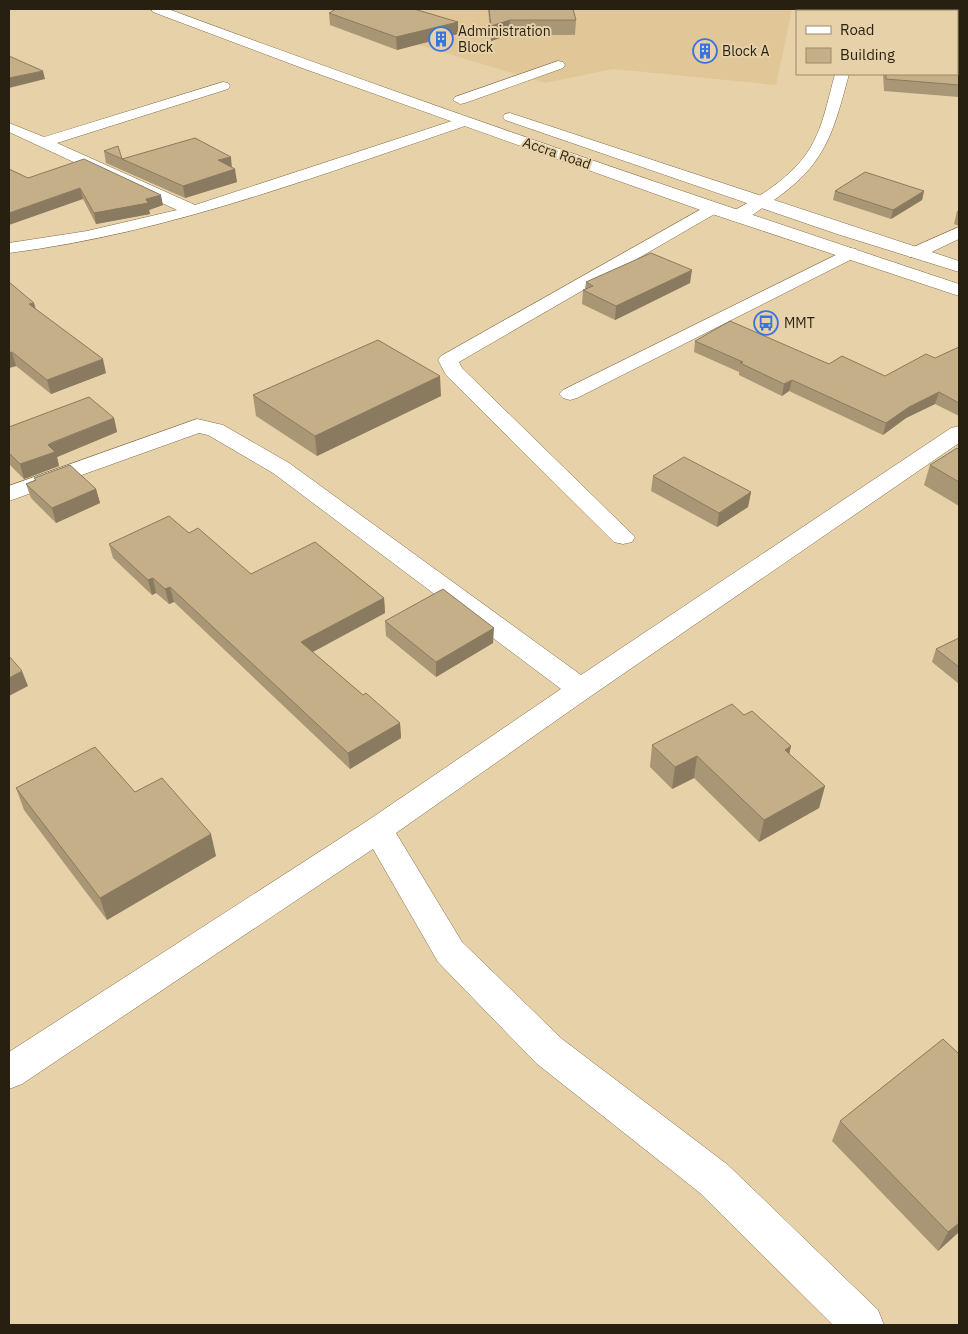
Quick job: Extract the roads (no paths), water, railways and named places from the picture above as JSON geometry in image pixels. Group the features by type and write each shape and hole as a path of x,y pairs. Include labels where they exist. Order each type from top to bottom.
{"street":[{"name":"Accra Road","path":"157,9 307,65 712,208 959,290"},
{"path":"460,100 558,65"},
{"path":"737,216 762,202 813,156 833,105 842,75"},
{"path":"45,142 222,86"},
{"name":"Accra Road","path":"442,93 959,267"},
{"path":"9,248 87,236 194,212 466,121"},
{"path":"9,127 194,212"},
{"path":"623,537 453,371 448,360 712,208"},
{"path":"915,253 959,232"},
{"path":"570,394 850,253"},
{"path":"9,494 197,426 215,430 281,468 581,689"},
{"path":"9,1072 378,830 581,689 959,433"},
{"path":"378,830 450,952 549,1050 714,1179 863,1325"}],"place":[{"name":"Administration Block","path":"441,39"},
{"name":"Block A","path":"705,51"},
{"name":"MMT","path":"766,323"}]}
